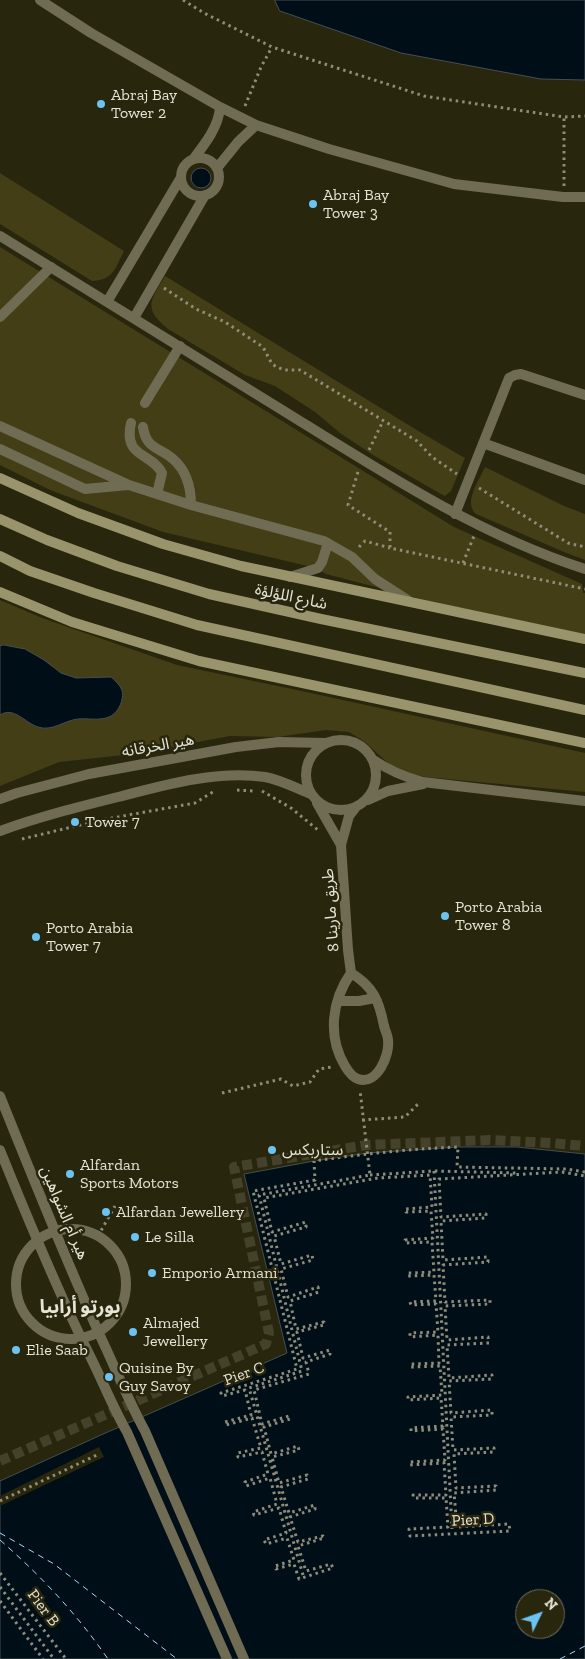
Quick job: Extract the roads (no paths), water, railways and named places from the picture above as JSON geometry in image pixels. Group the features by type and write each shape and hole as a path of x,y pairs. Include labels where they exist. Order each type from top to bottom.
{"main road":[{"path":"0,478 78,512 163,544 241,566 412,604 585,639"},
{"name":"شارع اللؤلؤة","path":"0,519 47,540 117,566 209,594 585,673"},
{"path":"0,556 30,570 76,587 197,624 585,710"},
{"path":"0,592 72,622 199,661 585,743"}],"street":[{"path":"40,0 91,33 220,107 256,125 329,149 454,184 563,197 585,197"},
{"path":"107,302 180,179 183,166 194,158 202,148 215,125 220,107"},
{"path":"217,168 238,142 256,125"},
{"path":"180,179 187,191 192,194 206,195 211,193 218,185 217,168 213,162 208,159 194,158"},
{"path":"134,318 206,195"},
{"path":"0,236 335,443 455,514 559,561 585,570"},
{"path":"0,317 51,267"},
{"path":"146,403 180,346"},
{"path":"455,514 510,378 515,375 524,375 585,395"},
{"path":"131,423 129,438 133,448 159,467 162,473 156,494"},
{"path":"0,426 129,485 191,505 328,543 352,557 375,579 412,604"},
{"path":"143,427 148,443 173,459 180,467 188,481 191,492 191,505"},
{"path":"483,444 585,480"},
{"path":"0,449 85,489 129,485"},
{"path":"290,577 318,568 328,543"},
{"path":"314,797 307,785 307,766 310,757 325,743 333,740 352,741 360,745 372,759 384,768 423,782 585,801"},
{"name":"هير الخرقانه","path":"0,799 90,774 236,747 280,742 325,743"},
{"path":"360,805 373,790 376,774 372,759"},
{"path":"0,831 77,807 180,783 223,776 266,777 281,781 314,797 330,809 339,810 360,805 388,791 436,783"},
{"name":"طريق مارينا 8","path":"314,797 341,845"},
{"name":"طريق مارينا 8","path":"352,973 348,950 341,845 348,816 360,805"},
{"path":"352,973 364,981 375,998 378,1001 388,1041 386,1053 382,1069 368,1080 358,1080 349,1073 344,1065 333,1031 334,1018 341,987 352,973"},
{"path":"338,1001 360,1001 375,998"},
{"name":"هير أم الشواهين","path":"0,1096 55,1231 130,1403 145,1431 244,1659"},
{"path":"0,1150 36,1240 129,1437 227,1659"},
{"path":"70,1228 84,1230 98,1236 110,1245 118,1256 124,1270 126,1284 124,1299 118,1312 101,1337 60,1338 40,1330 25,1316 19,1303 16,1296 16,1276 22,1256 36,1240 55,1231 70,1228"}],"tunnel":[{"path":"0,1461 266,1344 269,1333 234,1167 366,1145 490,1140 585,1146"}],"place":[{"name":"Abraj Bay Tower 2","path":"101,104"},
{"name":"Abraj Bay Tower 3","path":"313,204"},
{"name":"Tower 7","path":"75,822"},
{"name":"Porto Arabia Tower 8","path":"445,916"},
{"name":"Porto Arabia Tower 7","path":"36,937"},
{"name":"ستاربكس","path":"272,1150"},
{"name":"Alfardan Sports Motors","path":"70,1174"},
{"name":"Alfardan Jewellery","path":"106,1212"},
{"name":"Le Silla","path":"135,1237"},
{"name":"Emporio Armani","path":"152,1273"},
{"name":"Almajed Jewellery","path":"133,1332"},
{"name":"Elie Saab","path":"16,1350"},
{"name":"Quisine By Guy Savoy","path":"109,1377"}],"district":[{"name":"بورتو أرابيا","path":"80,1308"}]}
